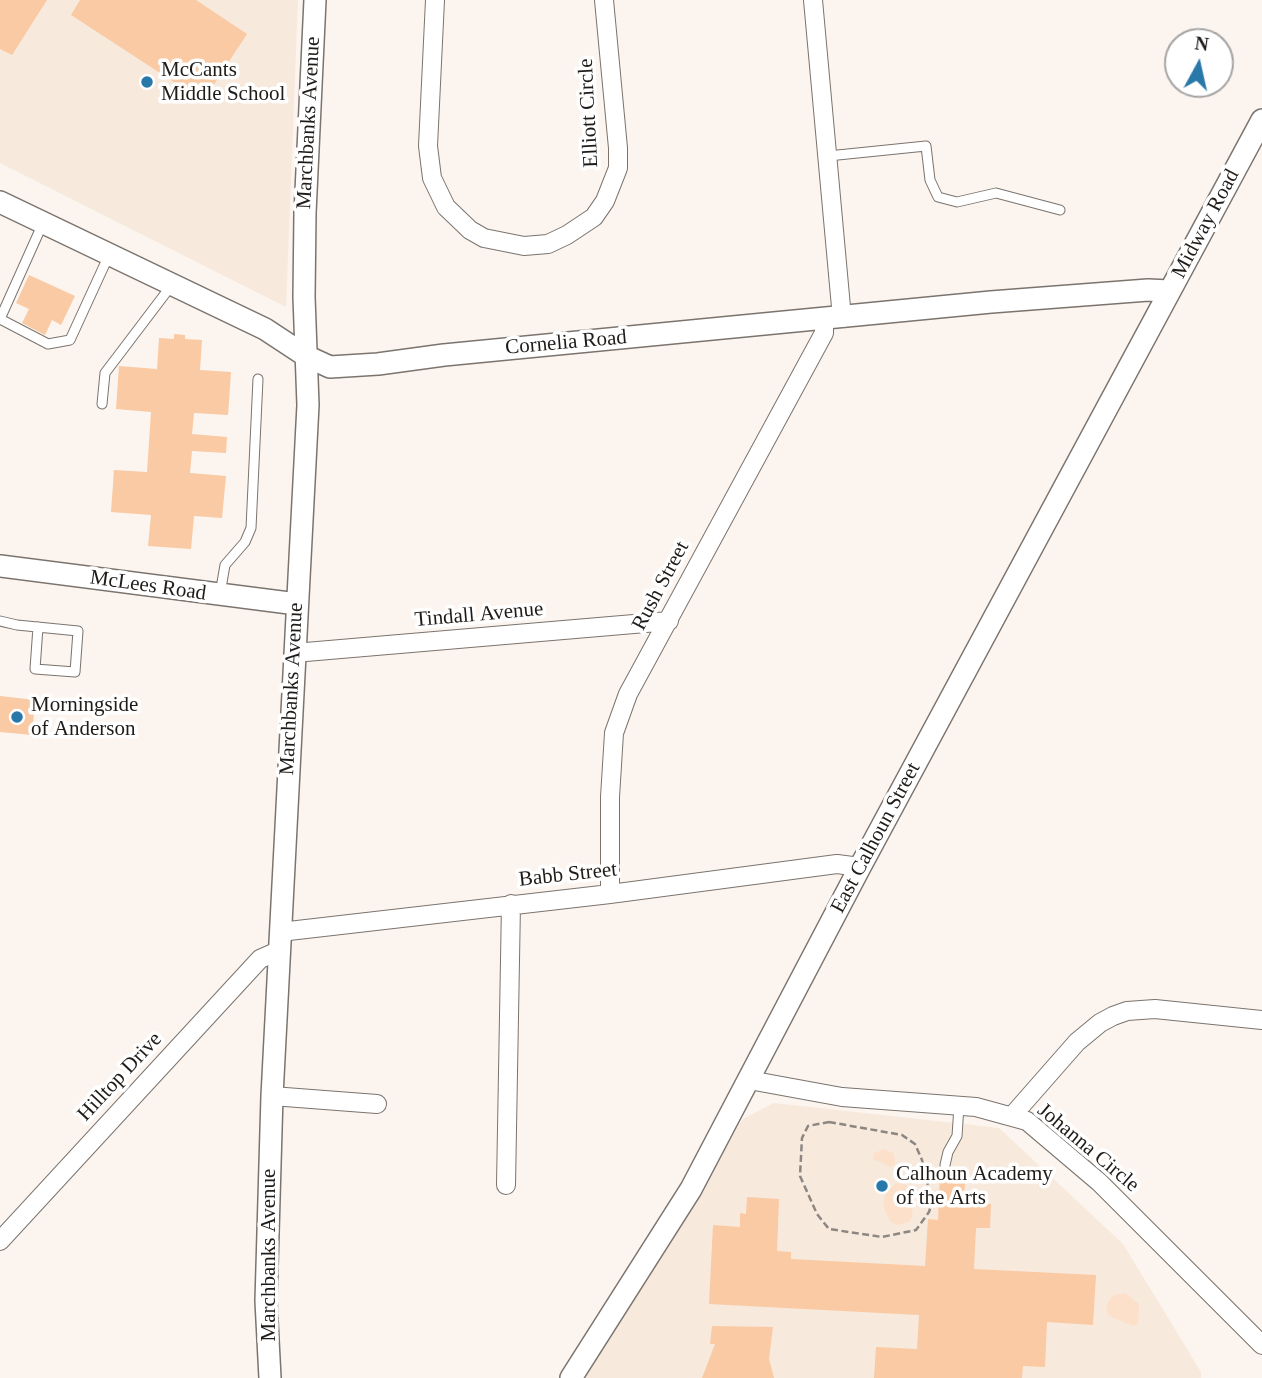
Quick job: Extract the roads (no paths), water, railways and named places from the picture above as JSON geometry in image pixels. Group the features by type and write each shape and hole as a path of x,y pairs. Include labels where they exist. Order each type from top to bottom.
{"street":[{"name":"Marchbanks Avenue","path":"271,1378 266,1301 272,1096 308,405 304,297 305,213 315,0"},
{"name":"Elliott Circle","path":"435,0 428,146 432,178 446,207 470,230 484,238 524,246 548,244 594,217 605,201 618,168 604,0"},
{"path":"813,0 828,156 833,319"},
{"name":"Midway Road","path":"1170,291 1262,120"},
{"name":"Cornelia Road","path":"0,202 265,329 306,356 330,367 1044,298 1148,290 1170,291"},
{"name":"East Calhoun Street","path":"571,1378 691,1189 860,867 1170,291"},
{"name":"Rush Street","path":"610,894 610,797 614,733 628,694 833,319"},
{"name":"McLees Road","path":"0,566 297,604"},
{"name":"Tindall Avenue","path":"294,653 668,621"},
{"name":"Babb Street","path":"279,942 511,904 610,894 837,864 860,867"},
{"path":"506,1185 511,904"},
{"name":"Hilltop Drive","path":"0,1241 260,959 279,942"},
{"path":"1012,1116 1077,1042 1113,1016 1155,1009 1262,1020"},
{"name":"Johanna Circle","path":"749,1080 842,1097 976,1107 1027,1121 1099,1182 1262,1345"},
{"path":"272,1096 377,1104"}],"lane":[{"path":"828,156 926,146 930,180 938,197 957,202 996,193 1060,211"},
{"path":"43,223 0,319 48,344 70,340 110,255"},
{"path":"102,404 105,373 172,285"},
{"path":"220,596 225,565 245,542 251,528 258,379"},
{"path":"0,621 78,631 75,672 35,669 38,627"},
{"path":"945,1165 948,1152 957,1136 959,1105"}],"place":[{"name":"McCants Middle School","path":"147,82"},
{"name":"Morningside of Anderson","path":"17,717"},
{"name":"Calhoun Academy of the Arts","path":"882,1186"}]}
